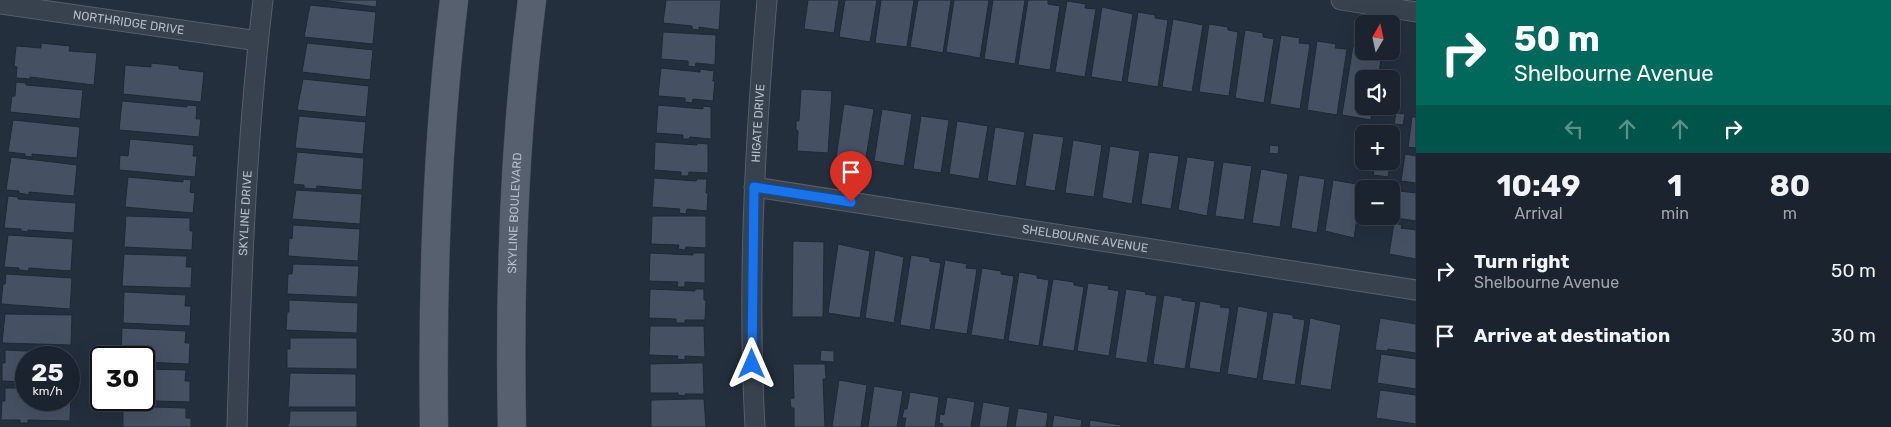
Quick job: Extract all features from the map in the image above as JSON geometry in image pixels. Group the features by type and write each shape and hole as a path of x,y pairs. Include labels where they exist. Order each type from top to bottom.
{"main road":[{"path":"434,427 436,242 445,84 454,0"},
{"name":"SKYLINE BOULEVARD","path":"512,427 511,336 514,214 519,126 532,0"}],"street":[{"name":"SKYLINE DRIVE","path":"237,427 242,252 258,41 263,0"},
{"name":"HIGATE DRIVE","path":"755,427 752,364 754,187 767,0"},
{"path":"1340,0 1416,12"},
{"name":"NORTHRIDGE DRIVE","path":"0,4 258,41"},
{"name":"SHELBOURNE AVENUE","path":"754,187 1416,290"}],"building":[{"path":"322,0 377,0 376,7"},
{"path":"666,0 721,0 719,30 699,27 699,30 692,29 692,26 663,23"},
{"path":"808,0 839,0 834,33 804,29"},
{"path":"845,0 877,0 870,42 839,37"},
{"path":"881,0 914,0 907,47 875,43"},
{"path":"918,0 951,0 943,53 910,47"},
{"path":"954,0 989,0 980,58 946,52"},
{"path":"993,0 1025,0 1015,64 984,59"},
{"path":"1028,0 1048,0 1048,4 1060,6 1050,70 1018,65"},
{"path":"1067,1 1086,4 1085,8 1096,9 1085,77 1055,72"},
{"path":"310,5 376,12 373,44 304,37"},
{"path":"1102,7 1133,14 1122,82 1091,77"},
{"path":"1138,12 1168,20 1158,87 1127,82"},
{"path":"1173,19 1203,25 1192,92 1162,87"},
{"path":"1209,24 1228,27 1228,30 1238,32 1229,96 1199,92"},
{"path":"1245,30 1263,33 1263,37 1274,39 1264,103 1235,98"},
{"path":"663,32 716,35 715,65 696,63 695,67 688,66 688,61 661,59"},
{"path":"1281,35 1300,38 1299,43 1310,44 1300,109 1270,104"},
{"path":"1317,41 1336,44 1335,48 1347,49 1337,115 1307,110"},
{"path":"41,43 70,46 69,51 97,53 94,85 30,77 30,79 16,78 17,67 14,66 16,46 41,48"},
{"path":"307,43 373,50 370,80 302,72"},
{"path":"1353,46 1355,46 1355,60 1381,60 1379,70 1355,70 1355,115 1372,115 1371,120 1342,115"},
{"path":"151,63 179,66 179,69 204,72 201,102 123,94 125,65 151,67"},
{"path":"661,68 700,72 700,69 714,71 713,101 693,99 692,103 685,102 685,98 658,96"},
{"path":"303,79 369,86 366,117 297,110"},
{"path":"16,82 26,83 26,85 83,90 80,119 10,112 12,96 15,96"},
{"path":"801,89 832,91 828,153 797,151 798,131 796,130 796,121 799,121"},
{"path":"122,101 187,107 187,105 197,106 196,119 201,119 199,137 119,130"},
{"path":"844,104 874,109 865,163 836,158"},
{"path":"658,105 703,109 703,106 711,107 711,139 690,137 689,139 683,139 683,135 656,133"},
{"path":"882,109 912,114 904,166 874,161"},
{"path":"1405,114 1403,125 1394,124 1396,115"},
{"path":"299,116 366,122 363,154 295,148"},
{"path":"921,116 949,120 941,173 913,169"},
{"path":"1412,117 1416,117 1416,148 1408,147"},
{"path":"13,120 80,127 77,158 32,154 32,157 25,156 25,154 8,152"},
{"path":"957,121 988,126 979,179 949,174"},
{"path":"995,127 1025,132 1016,186 987,181"},
{"path":"1033,133 1064,137 1055,191 1025,186"},
{"path":"130,139 194,145 193,156 197,156 195,177 119,170 120,155 128,156"},
{"path":"1073,140 1102,145 1094,197 1065,193"},
{"path":"655,142 708,144 708,173 689,172 688,176 681,176 681,172 654,170"},
{"path":"1270,145 1279,146 1278,154 1269,153"},
{"path":"1110,146 1140,151 1132,204 1102,198"},
{"path":"297,152 364,158 362,190 317,186 316,189 304,188 304,185 293,184"},
{"path":"1149,152 1179,156 1171,209 1141,204"},
{"path":"1405,154 1416,156 1416,183 1401,181"},
{"path":"11,157 77,165 74,196 29,192 29,195 19,193 19,191 6,190"},
{"path":"1187,157 1215,161 1207,216 1178,210"},
{"path":"1223,162 1252,166 1244,220 1215,216"},
{"path":"1261,169 1288,174 1280,227 1252,223"},
{"path":"1374,170 1389,170 1388,177 1373,175"},
{"path":"1299,175 1325,179 1317,233 1291,228"},
{"path":"128,177 183,182 183,179 191,180 190,192 195,193 193,213 125,207"},
{"path":"654,178 696,181 697,179 707,179 707,211 687,209 686,214 679,213 680,209 652,207"},
{"path":"1333,180 1355,184 1356,225 1354,238 1325,231"},
{"path":"296,190 362,194 360,224 292,219"},
{"path":"1400,191 1416,193 1416,221 1400,219"},
{"path":"8,196 18,197 18,199 76,203 74,233 28,230 28,232 21,231 21,229 4,228"},
{"path":"126,216 190,218 190,231 193,231 192,250 124,247"},
{"path":"652,216 706,216 706,248 686,247 685,250 678,249 679,245 651,244"},
{"path":"1400,224 1402,225 1401,228 1416,230 1416,259 1389,254 1394,225"},
{"path":"293,225 360,229 358,261 288,256 289,238 292,239"},
{"path":"8,235 73,239 71,271 29,268 28,271 4,267"},
{"path":"793,241 824,242 823,317 792,317"},
{"path":"838,244 870,251 860,318 828,313"},
{"path":"875,250 904,257 894,323 865,318"},
{"path":"650,253 693,255 693,253 705,253 705,283 685,282 685,287 677,287 678,282 649,281"},
{"path":"124,254 187,256 186,267 192,267 191,288 122,286"},
{"path":"911,255 930,258 930,261 941,263 930,330 900,325"},
{"path":"945,260 967,264 966,268 977,269 967,334 934,329"},
{"path":"293,264 359,266 357,297 287,294 288,274 292,274"},
{"path":"982,268 1001,271 1001,274 1014,276 1004,340 971,335"},
{"path":"1019,272 1037,275 1037,278 1049,280 1039,346 1008,341"},
{"path":"6,274 72,278 70,309 1,304"},
{"path":"1053,279 1074,282 1074,285 1084,287 1074,351 1042,346"},
{"path":"1088,283 1109,286 1108,289 1119,291 1109,356 1077,351"},
{"path":"650,289 695,291 695,289 704,289 704,300 706,300 705,320 685,320 685,323 676,323 676,319 649,318"},
{"path":"1126,289 1157,296 1147,363 1115,358"},
{"path":"124,292 186,295 185,306 191,306 190,326 123,323"},
{"path":"1164,295 1196,302 1185,369 1153,364"},
{"path":"289,300 358,303 357,333 286,330"},
{"path":"1200,301 1230,308 1220,373 1189,368"},
{"path":"1238,306 1268,312 1257,379 1227,374"},
{"path":"1273,312 1293,315 1293,318 1305,320 1295,385 1262,380"},
{"path":"5,314 72,315 71,345 2,343"},
{"path":"1310,318 1341,325 1331,390 1300,385"},
{"path":"1380,318 1416,324 1416,353 1388,349 1387,351 1375,350"},
{"path":"650,326 704,326 705,357 685,356 685,360 677,359 678,356 649,355"},
{"path":"122,328 186,331 185,343 190,343 189,364 155,362 155,346 121,346"},
{"path":"290,338 357,338 357,369 287,368 287,349 290,349"},
{"path":"5,350 15,350 15,382 2,381 2,363 5,363"},
{"path":"821,350 834,351 834,362 820,361"},
{"path":"1381,354 1416,359 1416,389 1377,383"},
{"path":"703,363 704,394 685,394 685,396 678,395 678,393 650,393 650,364"},
{"path":"793,364 825,364 826,379 823,379 825,427 794,427 794,408 791,408 790,399 794,398"},
{"path":"155,369 186,370 185,381 190,381 190,402 155,401"},
{"path":"290,373 356,374 356,407 288,407"},
{"path":"839,380 867,385 861,427 832,427"},
{"path":"874,386 903,391 897,427 868,427"},
{"path":"5,388 15,388 15,411 70,411 70,421 28,420 28,423 20,423 20,420 1,420 2,401 5,401"},
{"path":"1380,390 1416,395 1416,424 1376,418"},
{"path":"910,392 939,397 935,427 904,427 906,418 902,418 904,409 907,409"},
{"path":"947,397 975,402 971,427 942,427 943,424 939,423 940,414 944,415"},
{"path":"704,399 706,427 651,427 651,400"},
{"path":"983,402 1010,407 1007,427 979,427"},
{"path":"155,407 186,408 186,418 191,418 191,427 123,427 123,411 155,411"},
{"path":"1018,408 1048,413 1046,427 1015,427"},
{"path":"290,411 357,411 357,427 288,427"},
{"path":"1054,415 1082,420 1081,427 1052,427"},
{"path":"1090,420 1121,425 1121,427 1089,427"}],"route":[{"path":"752,364 754,187 851,202"}]}
